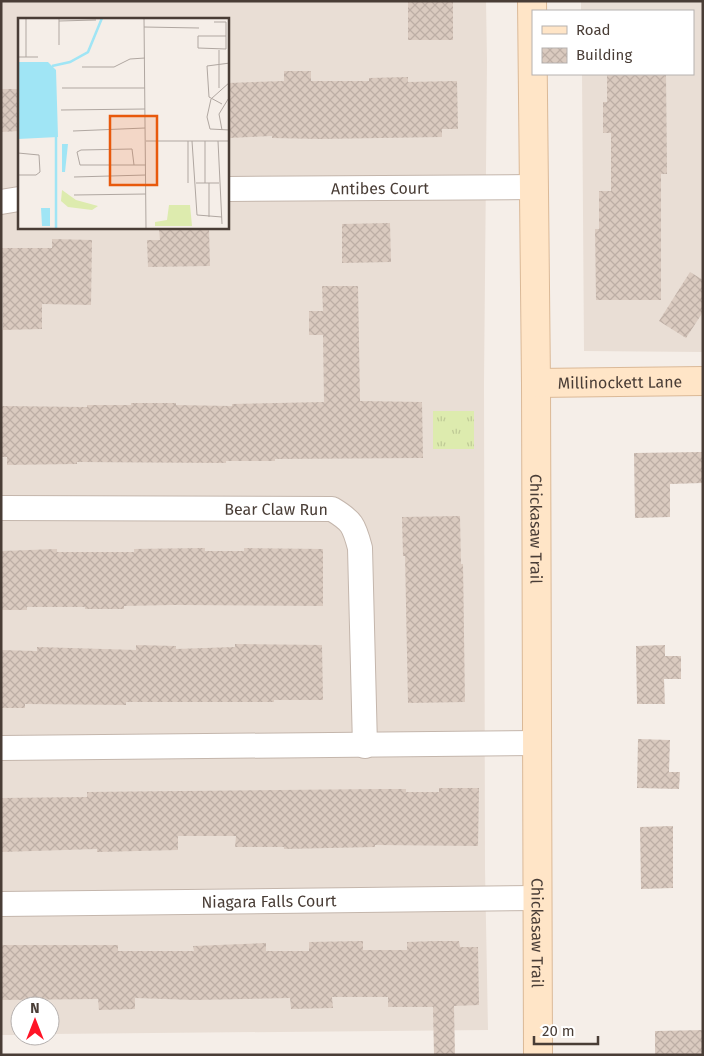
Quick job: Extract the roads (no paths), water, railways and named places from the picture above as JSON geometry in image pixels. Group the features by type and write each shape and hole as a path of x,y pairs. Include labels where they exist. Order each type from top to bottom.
{"street":[{"name":"Chickasaw Trail","path":"532,75 536,383 536,898 538,1055"},
{"name":"Antibes Court","path":"229,189 533,188"},
{"path":"1,202 18,199"},
{"name":"Millinockett Lane","path":"536,383 703,381"},
{"name":"Bear Claw Run","path":"1,508 332,509 344,516 354,527 360,548 365,746"},
{"path":"1,748 536,743"},
{"name":"Niagara Falls Court","path":"1,904 536,898"}]}
